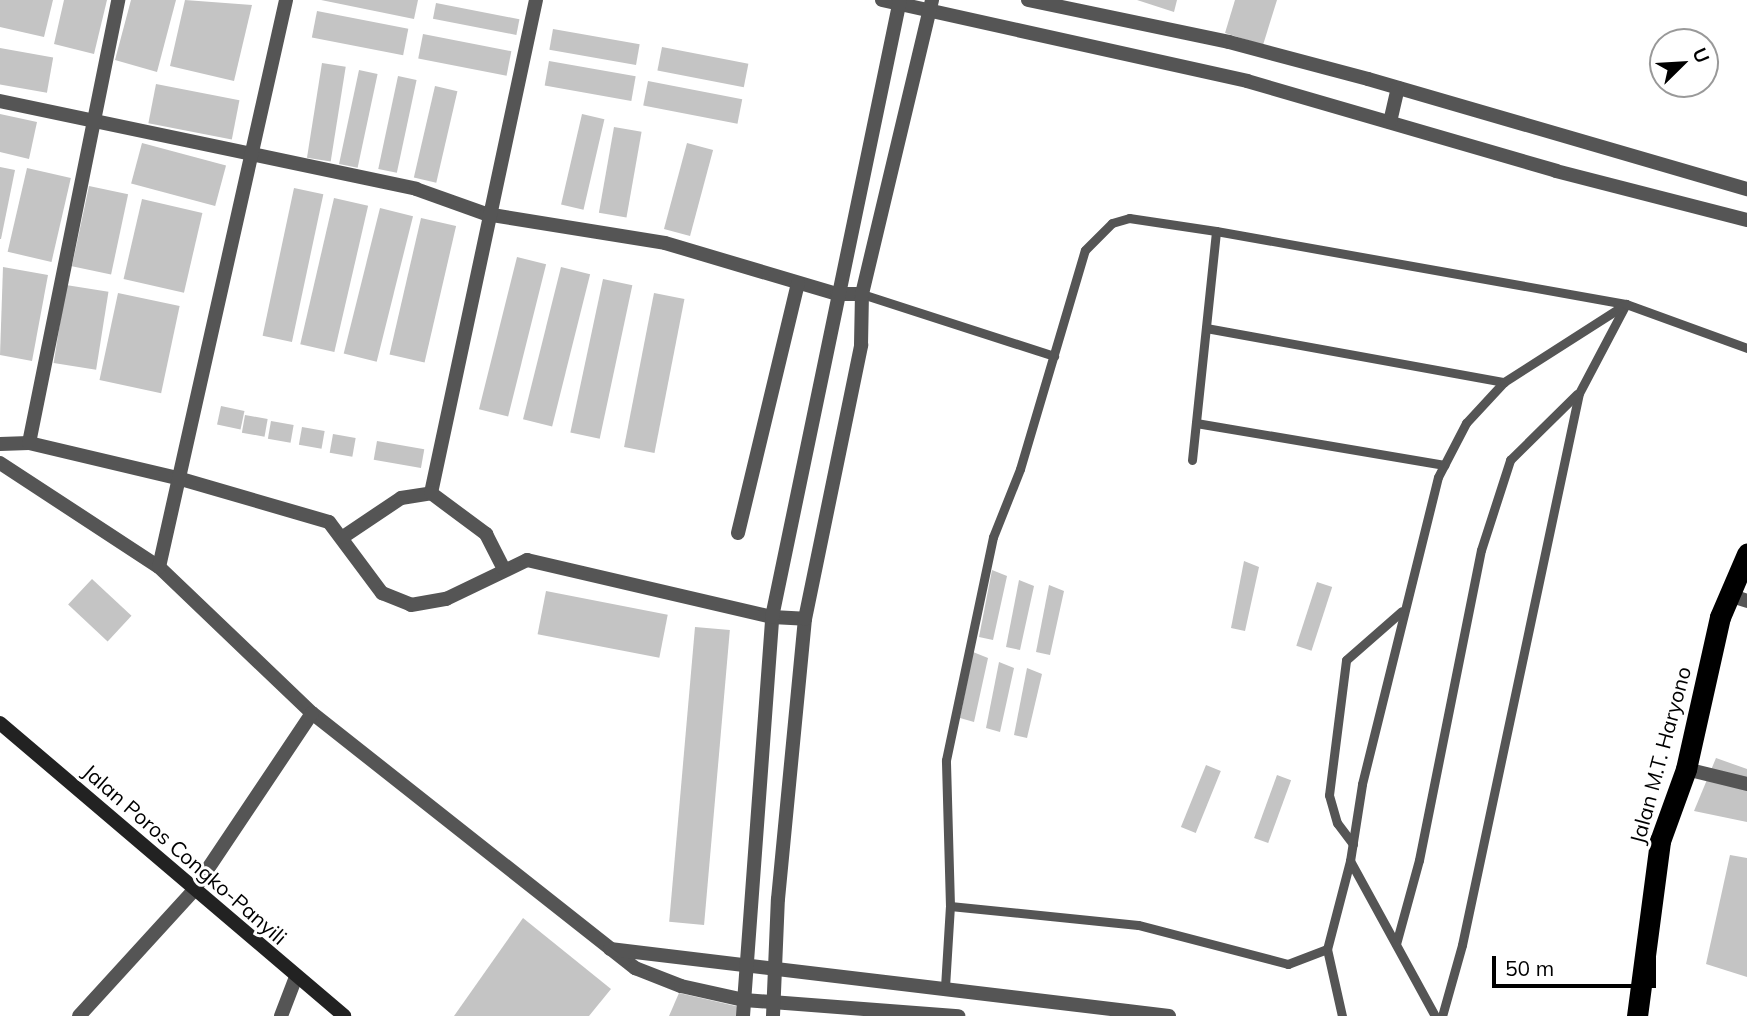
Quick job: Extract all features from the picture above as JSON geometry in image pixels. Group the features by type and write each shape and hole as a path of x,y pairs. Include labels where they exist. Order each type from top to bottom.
{"highway":[{"name":"Jalan M.T. Haryono","path":"1637,1016 1660,841 1686,769 1720,617 1739,598 1747,554"}],"main road":[{"name":"Jalan Poros Congko-Panyili","path":"0,723 194,891 344,1016"}],"street":[{"path":"29,443 90,119 118,0"},
{"path":"159,567 181,479 286,0"},
{"path":"431,493 486,214 536,0"},
{"path":"882,0 931,6 1170,63 1747,220"},
{"path":"1028,0 1093,7 1229,42 1747,189"},
{"path":"743,1016 772,617 899,2"},
{"path":"773,1009 773,968 805,619 861,345 862,294 931,6"},
{"path":"1390,122 1398,88"},
{"path":"0,101 416,189 486,214 665,243 837,294 862,294"},
{"path":"738,533 798,283"},
{"path":"0,444 29,443 181,479 329,522 343,537 382,593 411,605 446,599 503,568 539,561 772,617 805,619"},
{"path":"0,463 159,567 312,713 635,968 681,986 773,1009 938,1013 958,1016"},
{"path":"343,537 401,498 431,493 486,534 503,568"},
{"path":"79,1016 194,891 312,713"},
{"path":"1686,769 1747,783"},
{"path":"610,949 745,967 945,987 1169,1016"},
{"path":"281,1016 296,977"},
{"path":"938,1013 945,987"}],"lane":[{"path":"945,987 950,906 946,761 993,537 1054,356 1085,250 1112,223 1129,218 1216,231 1626,304 1747,348"},
{"path":"1192,460 1216,231"},
{"path":"862,294 1054,356"},
{"path":"1342,1016 1326,949 1350,861 1422,525 1444,465 1466,423 1504,382 1626,304"},
{"path":"1442,1016 1462,946 1579,393 1626,304"},
{"path":"1206,328 1504,382"},
{"path":"1396,944 1419,860 1481,550 1510,460 1579,393"},
{"path":"1196,423 1444,465"},
{"path":"1353,844 1337,823 1329,795 1346,660 1402,611"},
{"path":"1350,861 1435,1016"},
{"path":"950,906 1138,925 1288,964 1326,949"}],"building":[{"path":"0,0 53,0 44,37 0,27"},
{"path":"64,0 107,0 94,54 54,44"},
{"path":"131,0 176,0 157,72 115,60"},
{"path":"185,0 252,5 234,81 170,66"},
{"path":"321,0 418,0 414,19"},
{"path":"1137,0 1177,0 1174,12"},
{"path":"1235,0 1277,0 1263,45 1225,33"},
{"path":"436,3 519,19 516,35 433,19"},
{"path":"317,11 408,29 403,55 312,38"},
{"path":"553,29 640,44 636,65 549,50"},
{"path":"423,34 511,51 507,76 418,59"},
{"path":"662,47 748,64 744,87 657,71"},
{"path":"0,48 53,57 47,93 0,85"},
{"path":"549,61 636,76 631,101 545,86"},
{"path":"322,63 346,67 331,162 307,158"},
{"path":"359,70 378,74 358,168 339,164"},
{"path":"398,76 417,80 397,173 378,169"},
{"path":"648,81 742,99 737,124 643,106"},
{"path":"156,84 239,100 232,139 148,123"},
{"path":"435,86 457,91 436,183 414,178"},
{"path":"0,114 37,122 29,159 0,152"},
{"path":"582,114 604,119 583,210 561,205"},
{"path":"614,127 642,132 626,218 599,213"},
{"path":"142,143 226,166 215,206 131,184"},
{"path":"687,143 713,150 690,236 664,229"},
{"path":"0,167 15,170 1,239 0,239"},
{"path":"27,168 71,178 52,262 8,252"},
{"path":"89,186 128,194 111,275 72,266"},
{"path":"294,188 323,194 292,342 263,336"},
{"path":"334,198 368,206 334,352 300,344"},
{"path":"142,199 202,213 184,293 124,279"},
{"path":"380,208 413,216 377,362 344,354"},
{"path":"421,218 456,226 425,363 390,354"},
{"path":"517,257 546,264 508,417 479,409"},
{"path":"3,267 48,275 32,361 0,355"},
{"path":"561,267 590,274 552,427 523,419"},
{"path":"603,279 632,285 600,439 570,433"},
{"path":"66,285 108,292 96,370 54,363"},
{"path":"118,293 180,306 161,393 99,380"},
{"path":"654,293 684,299 654,453 624,447"},
{"path":"221,406 244,411 241,430 217,425"},
{"path":"245,415 268,419 265,437 242,433"},
{"path":"271,421 294,425 291,443 268,439"},
{"path":"302,427 325,431 322,449 299,445"},
{"path":"333,434 356,438 352,457 330,453"},
{"path":"377,441 424,449 421,468 374,460"},
{"path":"1244,561 1259,567 1245,631 1231,628"},
{"path":"992,570 1007,576 993,640 979,637"},
{"path":"92,579 131,616 108,641 68,605"},
{"path":"1019,580 1034,586 1020,650 1006,647"},
{"path":"1317,582 1332,587 1312,651 1296,646"},
{"path":"1049,585 1064,591 1050,655 1036,652"},
{"path":"546,591 668,615 659,658 538,634"},
{"path":"695,627 730,630 704,925 669,922"},
{"path":"973,652 988,658 974,722 960,718"},
{"path":"999,662 1014,668 1000,732 986,728"},
{"path":"1027,668 1042,674 1027,738 1014,735"},
{"path":"1716,758 1747,769 1747,822 1694,811"},
{"path":"1206,765 1221,771 1196,833 1181,827"},
{"path":"1277,775 1291,780 1268,843 1254,838"},
{"path":"1730,855 1747,858 1747,977 1706,964"},
{"path":"523,918 611,989 589,1016 454,1016"},
{"path":"679,993 740,1007 738,1016 669,1016"}]}
